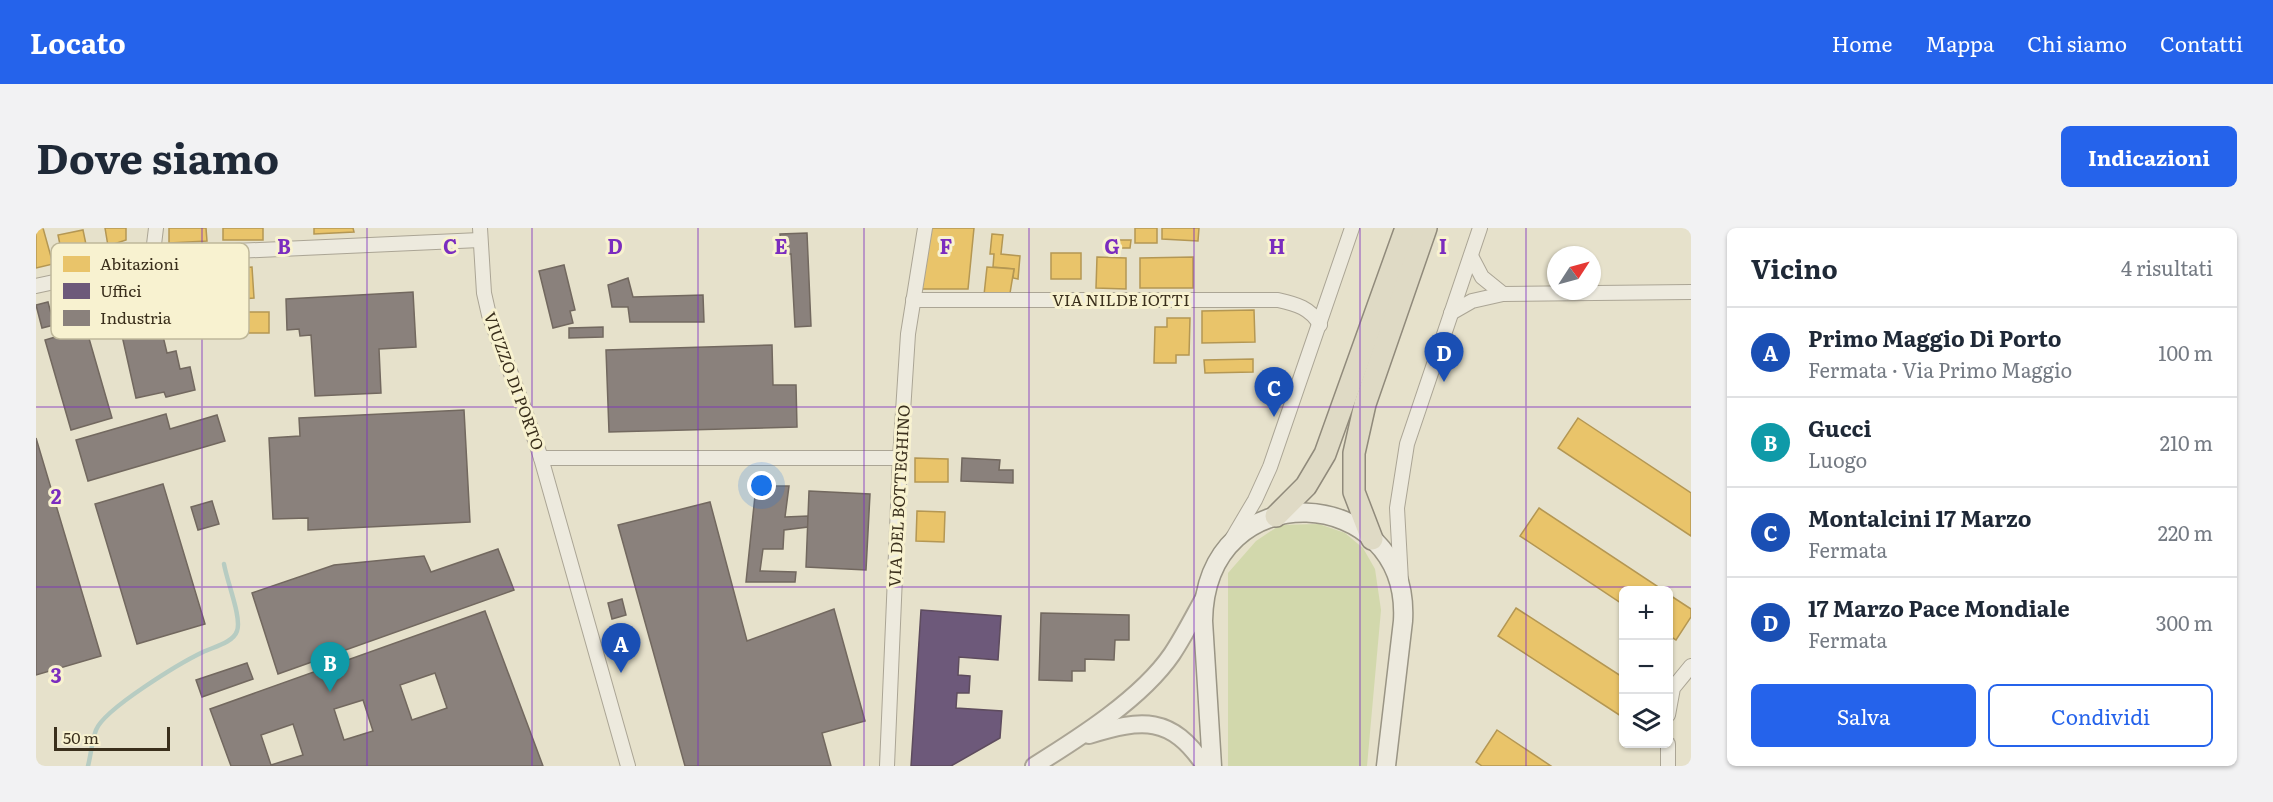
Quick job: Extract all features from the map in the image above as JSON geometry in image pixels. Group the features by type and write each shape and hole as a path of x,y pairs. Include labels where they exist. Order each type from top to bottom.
{"highway":[{"path":"1276,516 1306,486 1325,454 1406,228"},
{"path":"1372,539 1354,492 1354,453 1365,404 1426,228"}],"main road":[{"path":"1212,766 1203,632 1204,598 1213,568 1230,543 1250,528 1276,516 1302,512 1333,516 1353,525 1372,539 1389,561 1402,592 1402,632 1386,766"}],"street":[{"path":"154,243 156,228"},
{"name":"VIA DEL BOTTEGHINO","path":"887,766 900,458 908,334 925,228"},
{"path":"1230,543 1255,500 1270,467 1352,228"},
{"path":"1402,592 1397,508 1402,470 1411,430 1480,228"},
{"name":"VIUZZO DI PORTO","path":"249,249 480,234 484,293 489,315 541,458 900,458"},
{"path":"1471,256 1482,277 1503,294"},
{"name":"VIUZZO DI PORTO","path":"36,286 51,283"},
{"path":"1451,313 1472,302 1503,294 1691,292"},
{"name":"VIA NILDE IOTTI","path":"913,300 1278,300 1305,308 1316,317 1320,325"},
{"path":"541,458 628,766"},
{"path":"1034,766 1083,737 1141,688 1162,667 1204,598"},
{"path":"1672,694 1673,688 1691,666"},
{"path":"1083,737 1130,724 1154,725 1179,736 1205,766"},
{"path":"1668,748 1668,766"}],"green space":[{"path":"1319,524 1345,533 1363,548 1375,569 1381,610 1367,766 1228,766 1228,573 1256,541 1280,525"}],"building: Abitazioni":[{"path":"36,228 43,228 51,264 36,268"},
{"path":"105,228 126,228 126,240 108,243"},
{"path":"169,228 206,228 207,241 169,243"},
{"path":"223,228 263,228 263,240 223,240"},
{"path":"314,228 353,228 354,232 314,234"},
{"path":"931,228 974,228 968,289 921,289"},
{"path":"1135,228 1157,228 1157,243 1135,243"},
{"path":"1162,228 1199,228 1198,241 1162,239"},
{"path":"83,230 86,243 60,243 58,235"},
{"path":"992,234 1003,235 1001,254 1020,256 1018,279 1013,278 1014,269 993,267 994,254 990,254"},
{"path":"1119,240 1131,240 1130,248 1119,248"},
{"path":"1051,253 1081,253 1081,279 1051,279"},
{"path":"1097,257 1126,258 1126,289 1096,288"},
{"path":"1193,257 1193,288 1140,288 1140,258"},
{"path":"249,267 252,267 254,298 249,298"},
{"path":"987,267 1014,269 1010,293 984,295"},
{"path":"1254,310 1255,342 1202,343 1202,311"},
{"path":"249,312 269,312 269,333 249,333"},
{"path":"1167,318 1190,318 1189,355 1176,355 1176,363 1154,363 1155,327 1167,327"},
{"path":"1253,359 1253,372 1205,373 1204,360"},
{"path":"1578,418 1691,493 1691,536 1558,448"},
{"path":"915,458 948,459 948,482 915,482"},
{"path":"1539,508 1657,586 1619,586 1619,602 1520,536"},
{"path":"917,511 945,512 944,542 916,541"},
{"path":"1673,597 1691,609 1691,617 1676,640 1673,638"},
{"path":"1516,608 1619,675 1619,715 1498,636"},
{"path":"1497,730 1551,766 1482,766 1476,762"}],"building: Uffici":[{"path":"921,610 1001,616 998,660 959,657 958,675 970,676 969,693 957,693 956,708 1002,711 1000,738 951,766 911,766"}],"building: Industria":[{"path":"807,233 811,326 795,327 791,254 781,254 780,234"},
{"path":"564,265 575,310 570,311 573,323 553,328 539,271"},
{"path":"628,278 633,297 703,295 704,322 630,322 628,307 612,307 608,285"},
{"path":"413,292 416,347 379,349 381,393 315,396 311,335 300,336 299,329 287,330 286,299"},
{"path":"48,302 51,326 42,328 36,305"},
{"path":"603,327 603,337 569,338 569,328"},
{"path":"89,339 112,418 71,430 45,340"},
{"path":"123,339 164,339 167,353 176,351 180,369 190,367 195,390 166,397 164,392 136,398"},
{"path":"772,345 773,385 796,385 797,427 609,432 606,350"},
{"path":"464,410 470,522 308,530 308,518 273,519 269,438 300,436 299,418"},
{"path":"166,414 170,429 217,415 225,441 88,481 76,440"},
{"path":"36,438 101,656 36,675"},
{"path":"962,458 1000,460 999,470 1013,470 1013,483 961,481"},
{"path":"163,484 205,624 137,644 95,504"},
{"path":"756,486 789,486 785,517 808,516 808,527 784,530 783,549 763,549 760,571 796,572 795,582 746,582"},
{"path":"809,491 870,494 866,570 806,567"},
{"path":"212,501 219,524 198,530 191,507"},
{"path":"710,502 747,641 834,609 865,721 822,733 831,766 685,766 618,525"},
{"path":"498,549 514,590 278,674 252,593 334,565 424,556 431,572"},
{"path":"622,599 626,615 612,619 608,603"},
{"path":"485,611 543,766 231,766 210,709","holes":["435,673 447,708 412,720 400,685","363,700 373,731 344,740 334,709","293,724 303,755 271,765 261,735"]},
{"path":"1041,613 1129,615 1129,640 1115,640 1114,660 1085,659 1085,671 1072,671 1072,681 1039,680"},
{"path":"247,663 253,679 202,697 196,680"}],"waterway":[{"path":"88,766 96,730 113,710 161,676 203,652 227,642 235,635 238,618 224,564"}],"place":[{"name":"17 Marzo Pace Mondiale","path":"1444,382"},
{"name":"Montalcini 17 Marzo","path":"1274,417"},
{"name":"Primo Maggio Di Porto","path":"621,673"},
{"name":"Gucci","path":"330,692"}]}
